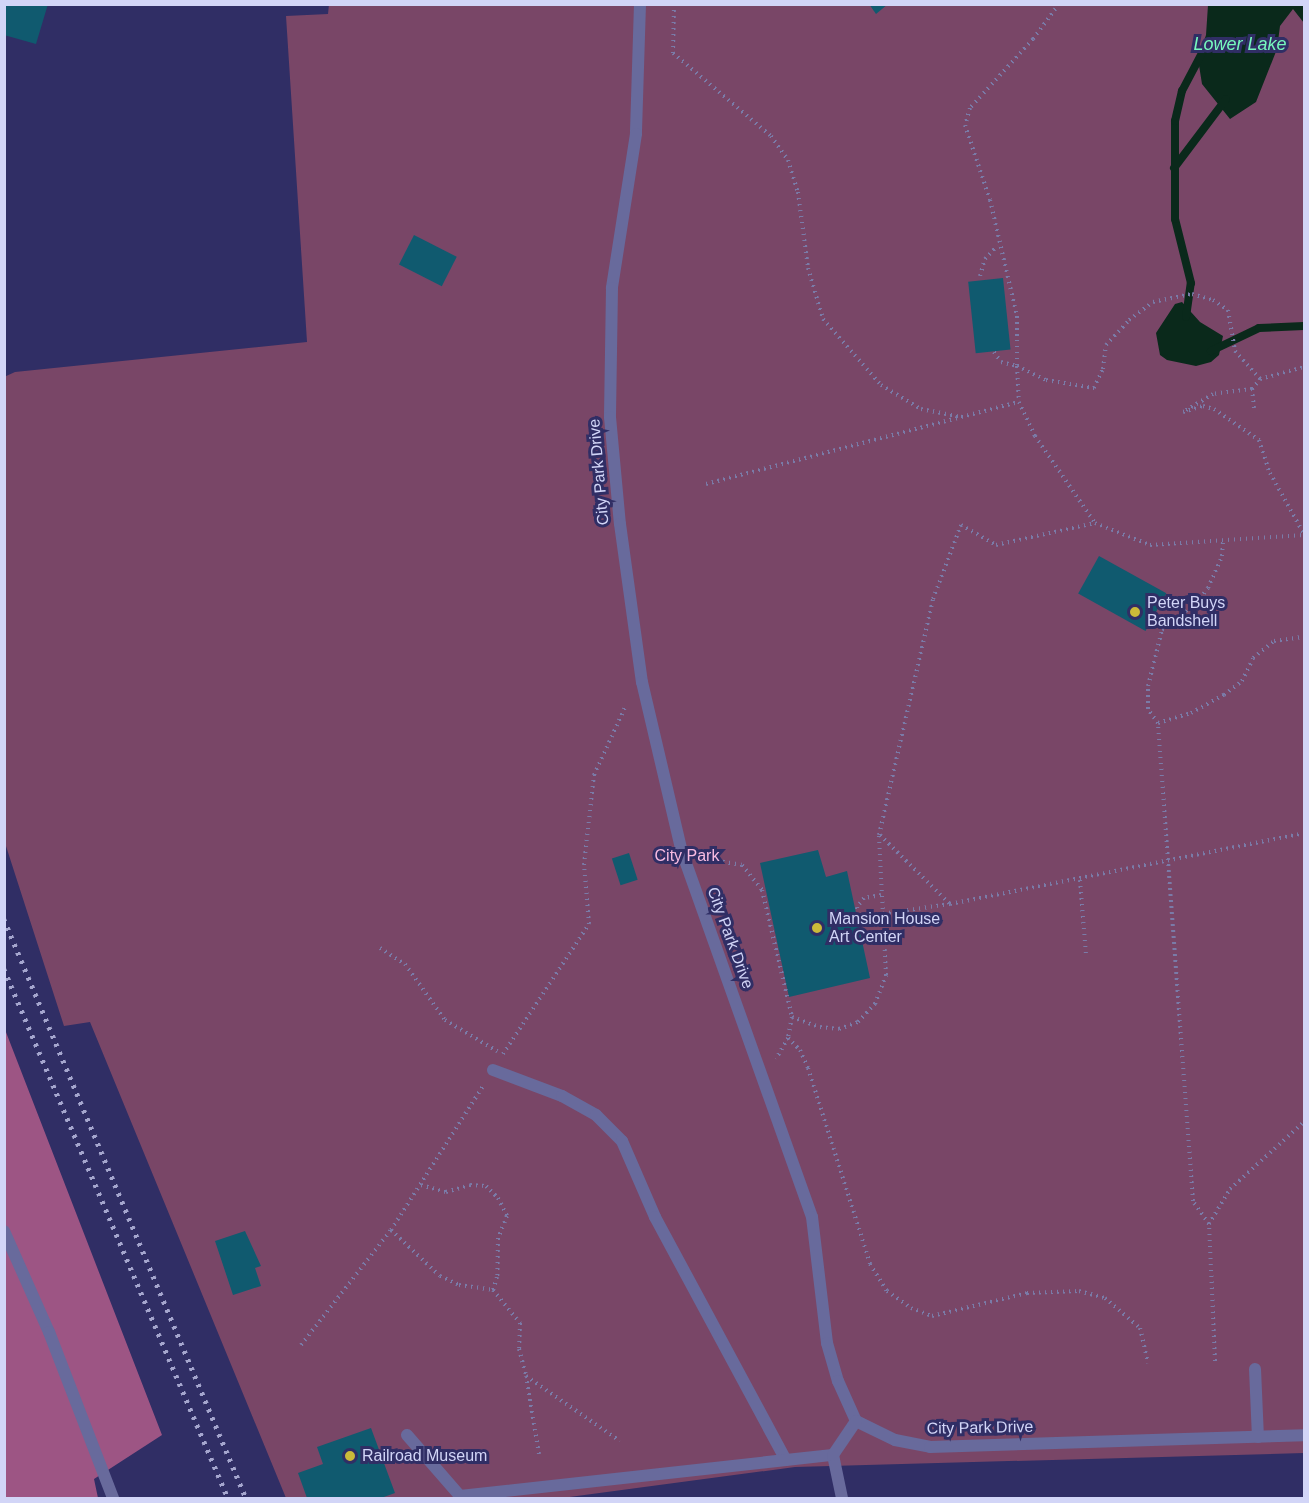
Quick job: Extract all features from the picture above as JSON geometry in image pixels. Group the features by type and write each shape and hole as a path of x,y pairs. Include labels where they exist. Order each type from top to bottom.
{"street":[{"name":"City Park Drive","path":"640,4 636,134 612,288 610,417 620,524 642,682 678,838 812,1216 827,1343 838,1382 856,1421 895,1440 930,1447 1305,1436"},
{"path":"493,1070 562,1096 596,1115 622,1141 655,1217 786,1460"},
{"path":"4,1231 49,1332 112,1498"},
{"path":"1255,1369 1258,1437"},
{"path":"842,1498 833,1455 856,1421"},
{"path":"407,1435 460,1496 833,1455"}],"path":[{"path":"674,4 673,53 771,136 788,160 798,192 808,268 822,319 881,385 921,410 961,417"},
{"path":"1059,5 1033,39 970,108 965,125 990,200 998,246 1017,316 1019,402 1035,436 1095,523 1150,545 1304,534 1270,473 1259,440 1214,409 1203,406 1183,412 1213,394 1252,389 1260,379 1305,367"},
{"path":"980,276 985,259 998,246"},
{"path":"994,351 1001,362 1017,366 1046,380 1094,388 1103,369 1106,345 1129,320 1153,303 1192,294 1213,300 1228,310 1235,351 1260,379"},
{"path":"1252,389 1254,408"},
{"path":"706,484 1019,402"},
{"path":"792,1017 829,1028 858,1022 875,1004 886,975 882,940 879,835 933,599 961,525 996,545 1095,523"},
{"path":"1215,1361 1209,1224 1193,1201 1158,723 1148,709 1148,686 1162,630 1196,603 1208,588 1222,556 1223,540"},
{"path":"1158,723 1191,713 1224,695 1242,681 1253,658 1274,641 1305,637"},
{"path":"301,1345 391,1230 589,924 584,865 594,775 626,707 624,696"},
{"path":"881,914 1080,880 1305,833"},
{"path":"879,835 950,904"},
{"path":"678,838 701,858 742,865 762,890 792,1017 788,1038 765,1080"},
{"path":"1080,880 1086,955"},
{"path":"881,895 864,898 857,907 863,937 874,942 882,940"},
{"path":"380,948 405,964 445,1020 503,1054"},
{"path":"788,1038 800,1050 808,1068 858,1233 870,1264 886,1290 911,1308 932,1316 1027,1293 1079,1290 1105,1298 1140,1328 1148,1363"},
{"path":"1209,1224 1230,1189 1305,1122"},
{"path":"421,1185 446,1192 470,1185 486,1186 498,1198 507,1216 498,1238 497,1277 493,1290"},
{"path":"391,1230 440,1276 459,1285 493,1290 520,1323 519,1349 526,1376 539,1454"},
{"path":"526,1376 620,1441"}],"green space":[{"name":"City Park","path":"329,4 1304,5 1304,1453 795,1467 562,1498 286,1498 90,1022 64,1026 5,843 4,377 15,372 307,342 286,16 328,14"}],"shaded area":[{"path":"4,1027 162,1435 94,1479 98,1498 5,1498"}],"water":[{"name":"Lower Lake","path":"1208,5 1304,5 1304,23 1293,9 1280,26 1277,49 1256,102 1230,119 1202,84 1198,59 1206,35"},
{"path":"1182,302 1200,322 1223,336 1219,355 1211,362 1196,366 1167,360 1160,355 1156,333 1175,304"}],"building":[{"path":"4,4 48,4 36,44 4,35"},
{"path":"869,4 888,4 876,14"},
{"path":"414,235 457,257 442,286 399,264"},
{"path":"1003,278 1011,350 976,353 968,282"},
{"name":"Peter Buys Bandshell","path":"1099,556 1166,593 1145,631 1078,594"},
{"name":"Mansion House Art Center","path":"818,850 826,877 847,871 870,978 789,997 760,863"},
{"path":"629,853 638,880 621,885 612,859"},
{"path":"245,1231 261,1266 255,1268 261,1286 233,1295 215,1241"},
{"name":"Railroad Museum","path":"371,1428 395,1493 381,1498 307,1498 298,1473 323,1464 317,1447"}],"waterway":[{"path":"1186,317 1191,283 1175,219 1175,121 1182,91 1202,53"},
{"path":"1174,168 1226,99"},
{"path":"1211,351 1259,328 1304,326"}],"railway":[{"path":"4,919 246,1498"},
{"path":"4,969 228,1498"}],"place":[{"name":"Peter Buys Bandshell","path":"1135,612"},
{"name":"Mansion House Art Center","path":"817,928"},
{"name":"Railroad Museum","path":"350,1456"}]}
